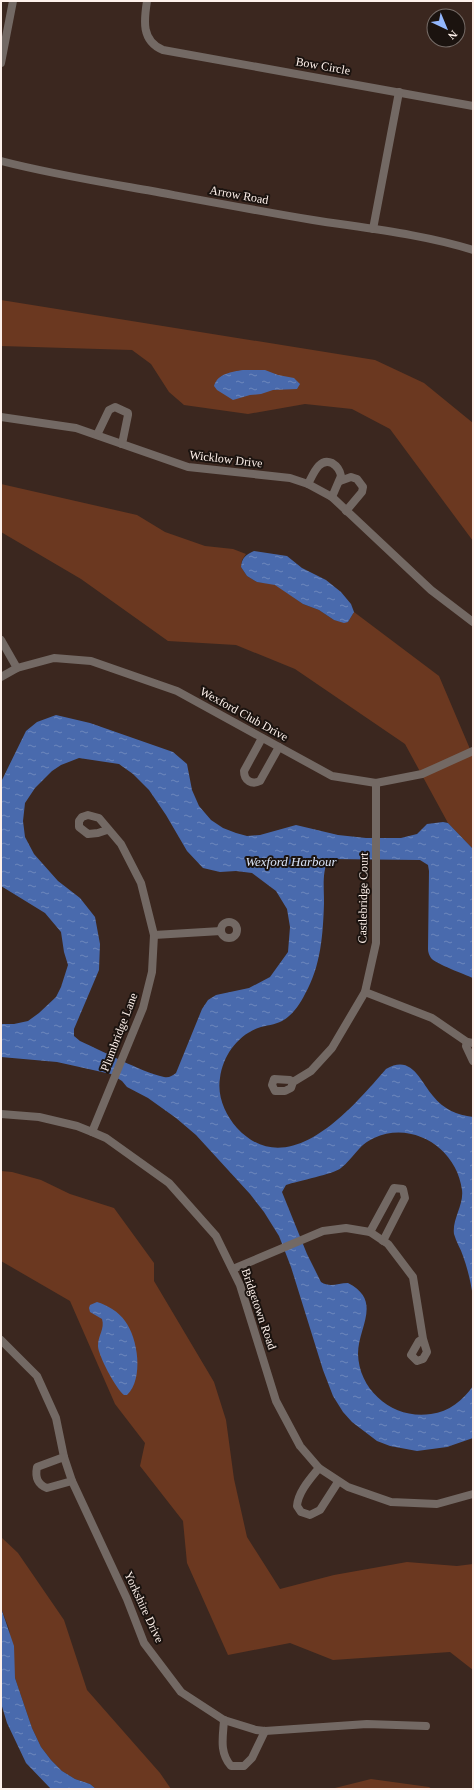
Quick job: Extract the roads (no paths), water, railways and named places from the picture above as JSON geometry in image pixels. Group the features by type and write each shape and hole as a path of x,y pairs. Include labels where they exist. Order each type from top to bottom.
{"street":[{"path":"1,63 13,1"},
{"name":"Bow Circle","path":"146,1 144,23 146,32 154,45 163,50 473,106"},
{"path":"373,229 399,92"},
{"name":"Arrow Road","path":"1,161 96,181 311,220 373,229 473,250"},
{"path":"97,435 109,410 115,407 128,413 122,444"},
{"name":"Wicklow Drive","path":"1,417 76,428 188,467 290,478 308,484 332,497 431,590 473,622"},
{"path":"308,484 321,463 328,462 333,464 339,469 341,476 332,497"},
{"path":"340,481 351,477 357,478 363,487 362,492 346,511"},
{"path":"1,640 17,668"},
{"name":"Wexford Club Drive","path":"1,677 17,668 54,658 91,661 177,691 332,776 376,783 422,774 473,751"},
{"path":"262,738 244,771 244,776 247,781 251,783 260,781 279,747"},
{"name":"Castlebridge Court","path":"293,1082 312,1071 332,1048 364,992 376,943 376,783"},
{"name":"Plumbridge Lane","path":"92,1132 143,1008 152,972 154,935 141,883 121,844 107,830"},
{"path":"154,935 221,931"},
{"path":"364,992 432,1018 470,1042 466,1046 473,1061"},
{"name":"Bridgetown Road","path":"1,1114 39,1118 77,1126 92,1132 106,1138 169,1183 216,1236 233,1270 251,1319 276,1401 300,1446 319,1468 338,1482 368,1495 391,1502 437,1504 473,1494"},
{"path":"370,1232 394,1188 403,1189 405,1198 384,1241"},
{"path":"233,1270 323,1231 346,1228 370,1232 388,1244 413,1277 423,1339"},
{"name":"Yorkshire Drive","path":"1,1340 37,1376 56,1418 64,1457 72,1481 127,1599 144,1643 181,1692 224,1720 256,1730 265,1731 367,1724 426,1726"},
{"path":"64,1457 37,1467 36,1474 38,1482 47,1488 72,1481"},
{"path":"319,1468 300,1494 297,1506 301,1512 310,1515 315,1513 324,1504 338,1482"},
{"path":"224,1720 222,1751 225,1759 231,1766 244,1766 252,1758 265,1731"}],"water":[{"path":"243,370 265,370 278,375 294,378 300,384 297,389 273,390 233,400 217,390 214,386 222,376"},
{"path":"254,551 287,556 302,568 326,580 341,592 351,604 354,612 348,622 344,623 334,620 319,610 303,604 275,585 257,582 247,576 241,567 242,561 246,555"},
{"name":"Wexford Harbour","path":"56,715 90,723 173,752 187,764 192,790 199,806 211,820 223,828 236,833 247,836 260,835 296,825 338,835 366,838 401,838 417,834 427,824 443,822 448,823 473,849 473,978 438,963 429,955 428,865 420,860 328,859 324,875 324,915 318,961 315,972 301,1002 286,1019 250,1032 232,1048 224,1062 219,1085 223,1104 229,1117 237,1128 257,1143 278,1148 298,1144 319,1134 356,1102 386,1069 395,1065 409,1067 414,1071 437,1101 446,1108 461,1115 473,1117 473,1297 466,1266 454,1234 455,1223 462,1196 458,1175 452,1162 431,1142 418,1136 404,1133 389,1133 374,1138 364,1144 341,1168 324,1175 286,1185 282,1192 307,1254 321,1282 328,1285 348,1283 358,1290 364,1298 367,1306 358,1354 360,1368 372,1391 392,1408 418,1415 438,1413 450,1408 465,1396 473,1386 473,1438 447,1447 417,1451 390,1446 377,1441 352,1422 343,1412 333,1396 323,1370 291,1267 279,1236 264,1212 250,1194 196,1135 176,1118 148,1098 127,1087 122,1081 111,1074 57,1062 1,1057 1,1024 14,1024 28,1021 39,1013 56,997 68,965 64,952 61,932 45,913 1,886 1,782 26,731 37,722","holes":["79,758 119,764 133,774 149,790 166,815 187,851 203,868 220,872 236,871 252,873 276,891 287,909 290,927 288,952 270,977 249,988 216,995 208,1000 202,1009 176,1073 167,1077 133,1066 80,1041 74,1036 74,1029 99,970 100,944 95,917 80,898 58,881 34,854 25,837 23,821 25,803 35,788 52,771 61,765"]},
{"path":"97,1302 109,1307 120,1315 130,1328 133,1337 137,1358 136,1379 127,1395 124,1395 121,1392 112,1379 99,1350 98,1342 103,1323 102,1319 90,1312 89,1308 90,1305"},
{"path":"1,1608 14,1646 15,1678 32,1728 41,1747 62,1771 75,1779 90,1784 96,1789 51,1789 26,1763 7,1723 1,1703"}]}
